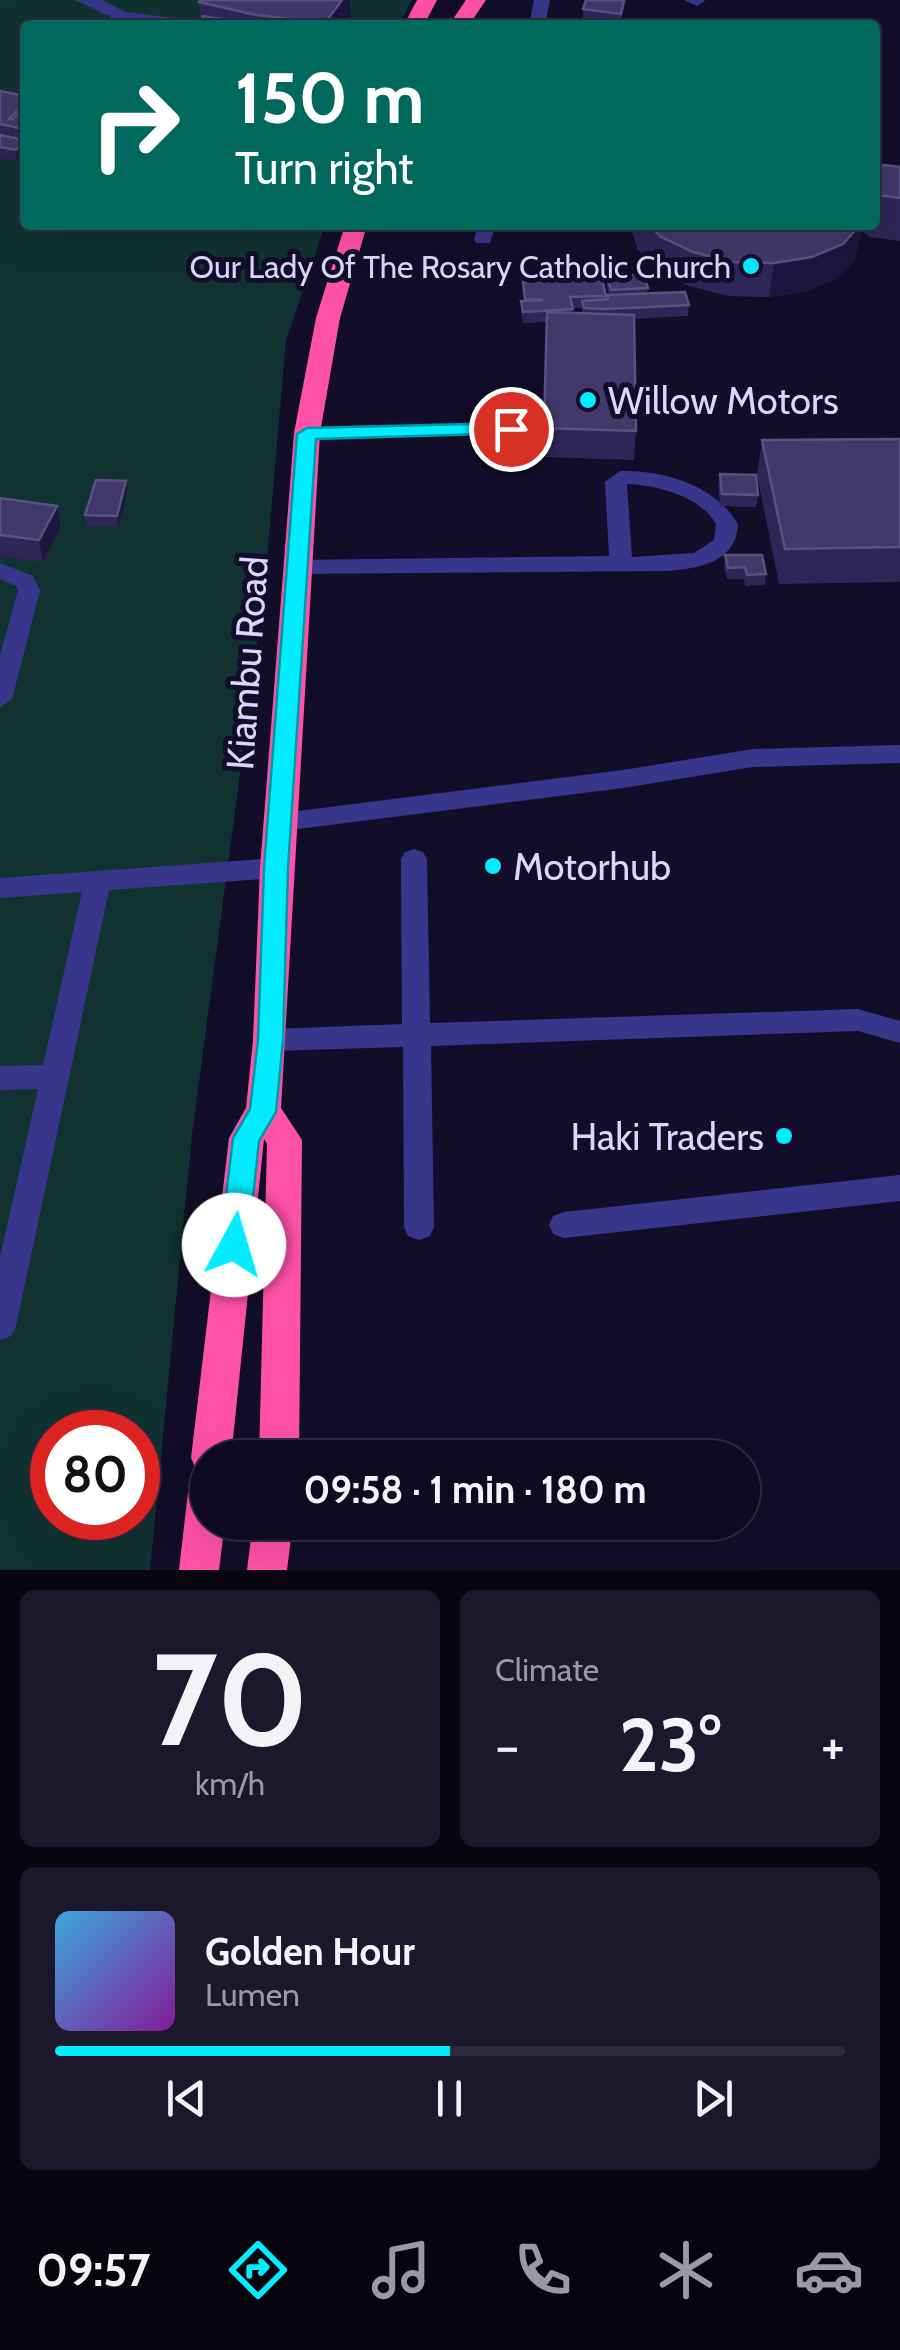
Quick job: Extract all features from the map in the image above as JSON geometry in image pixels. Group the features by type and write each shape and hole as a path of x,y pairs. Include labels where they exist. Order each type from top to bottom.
{"highway":[{"name":"Kiambu Road","path":"213,1440 246,1138 263,1112 270,1040 276,868 307,434 328,318 354,230"},
{"path":"263,1112 285,1140 279,1440"},
{"path":"199,1570 202,1540"},
{"path":"267,1570 271,1540"}],"street":[{"path":"83,0 106,6 116,20"},
{"path":"307,434 511,429"},
{"path":"298,566 621,562 698,560 724,545 729,530 725,518 712,504 666,482 620,478 616,482 621,562"},
{"path":"0,570 25,582 29,591 0,699"},
{"path":"282,822 624,779 754,758 900,754"},
{"path":"414,859 419,1227"},
{"path":"0,888 276,868"},
{"path":"0,1326 98,881"},
{"path":"270,1040 858,1020 900,1032"},
{"path":"0,1078 56,1077"},
{"path":"564,1225 900,1188"}],"green space":[{"path":"0,0 412,0 402,20 20,20 20,230 323,230 286,340 264,593 192,1135 160,1466 160,1410 30,1410 30,1540 153,1540 150,1570 0,1570"}],"building":[{"path":"342,0 327,20 256,15 199,2"},
{"path":"586,0 624,0 621,14 583,9"},
{"path":"0,91 20,95 20,107 9,119 20,111 20,128 0,124"},
{"path":"0,135 20,139 16,150 0,147"},
{"path":"880,166 900,167 900,198 880,195"},
{"path":"654,230 856,230 843,244 812,257 774,263 732,262 693,252"},
{"path":"643,274 648,288 611,290 607,277"},
{"path":"602,280 606,296 570,297 573,309 523,312 521,301 543,300 525,299 523,282"},
{"path":"685,292 689,305 606,309 584,308 582,301 608,299 607,295"},
{"name":"Willow Motors","path":"547,312 634,315 636,431 544,428"},
{"path":"900,439 900,547 785,549 762,440"},
{"path":"720,474 756,475 758,495 722,494"},
{"path":"96,480 126,481 117,516 85,515"},
{"path":"0,498 57,506 39,540 0,535"},
{"path":"725,555 762,555 766,574 747,575 745,567 728,568"}],"place":[{"name":"Our Lady Of The Rosary Catholic Church","path":"751,266"},
{"name":"Willow Motors","path":"588,400"},
{"name":"Motorhub","path":"493,866"},
{"name":"Haki Traders","path":"784,1136"}],"route":[{"path":"234,1245 246,1138 263,1112 270,1040 276,868 307,434 511,429"}]}
